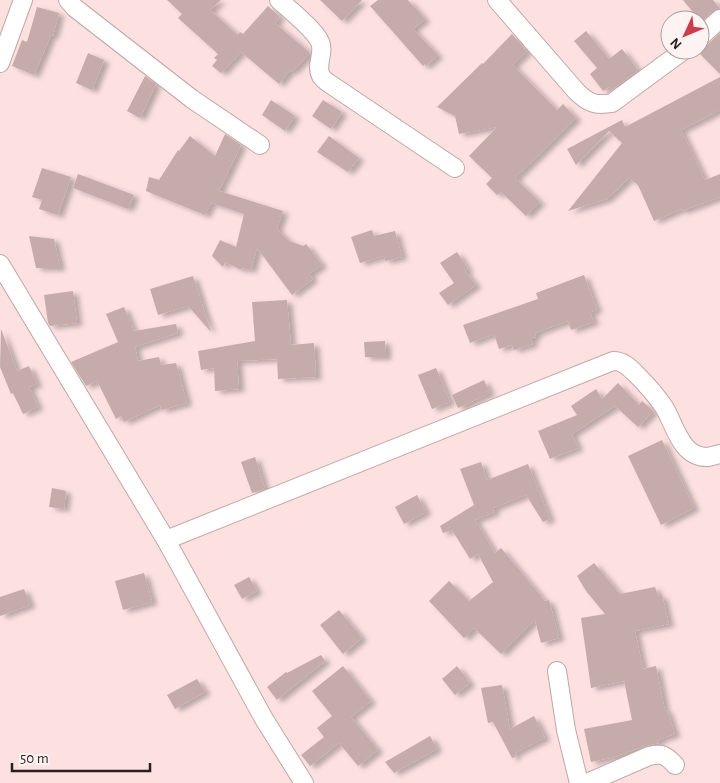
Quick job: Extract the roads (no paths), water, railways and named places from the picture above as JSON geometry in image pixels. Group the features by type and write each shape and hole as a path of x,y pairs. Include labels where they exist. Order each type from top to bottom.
{"street":[{"path":"0,63 23,0"},
{"path":"68,0 75,8 154,71 260,146"},
{"path":"279,0 320,41 322,48 319,68 321,76 330,84 455,168"},
{"path":"497,0 576,92 593,103 612,103 670,60"},
{"path":"710,28 720,19"},
{"path":"0,264 166,540 264,719 304,783"},
{"path":"166,540 613,361 623,363 645,384 666,410 681,441 692,452 700,456 720,454"},
{"path":"557,671 566,730 579,783"},
{"path":"587,783 655,755 665,756 675,765"}]}
